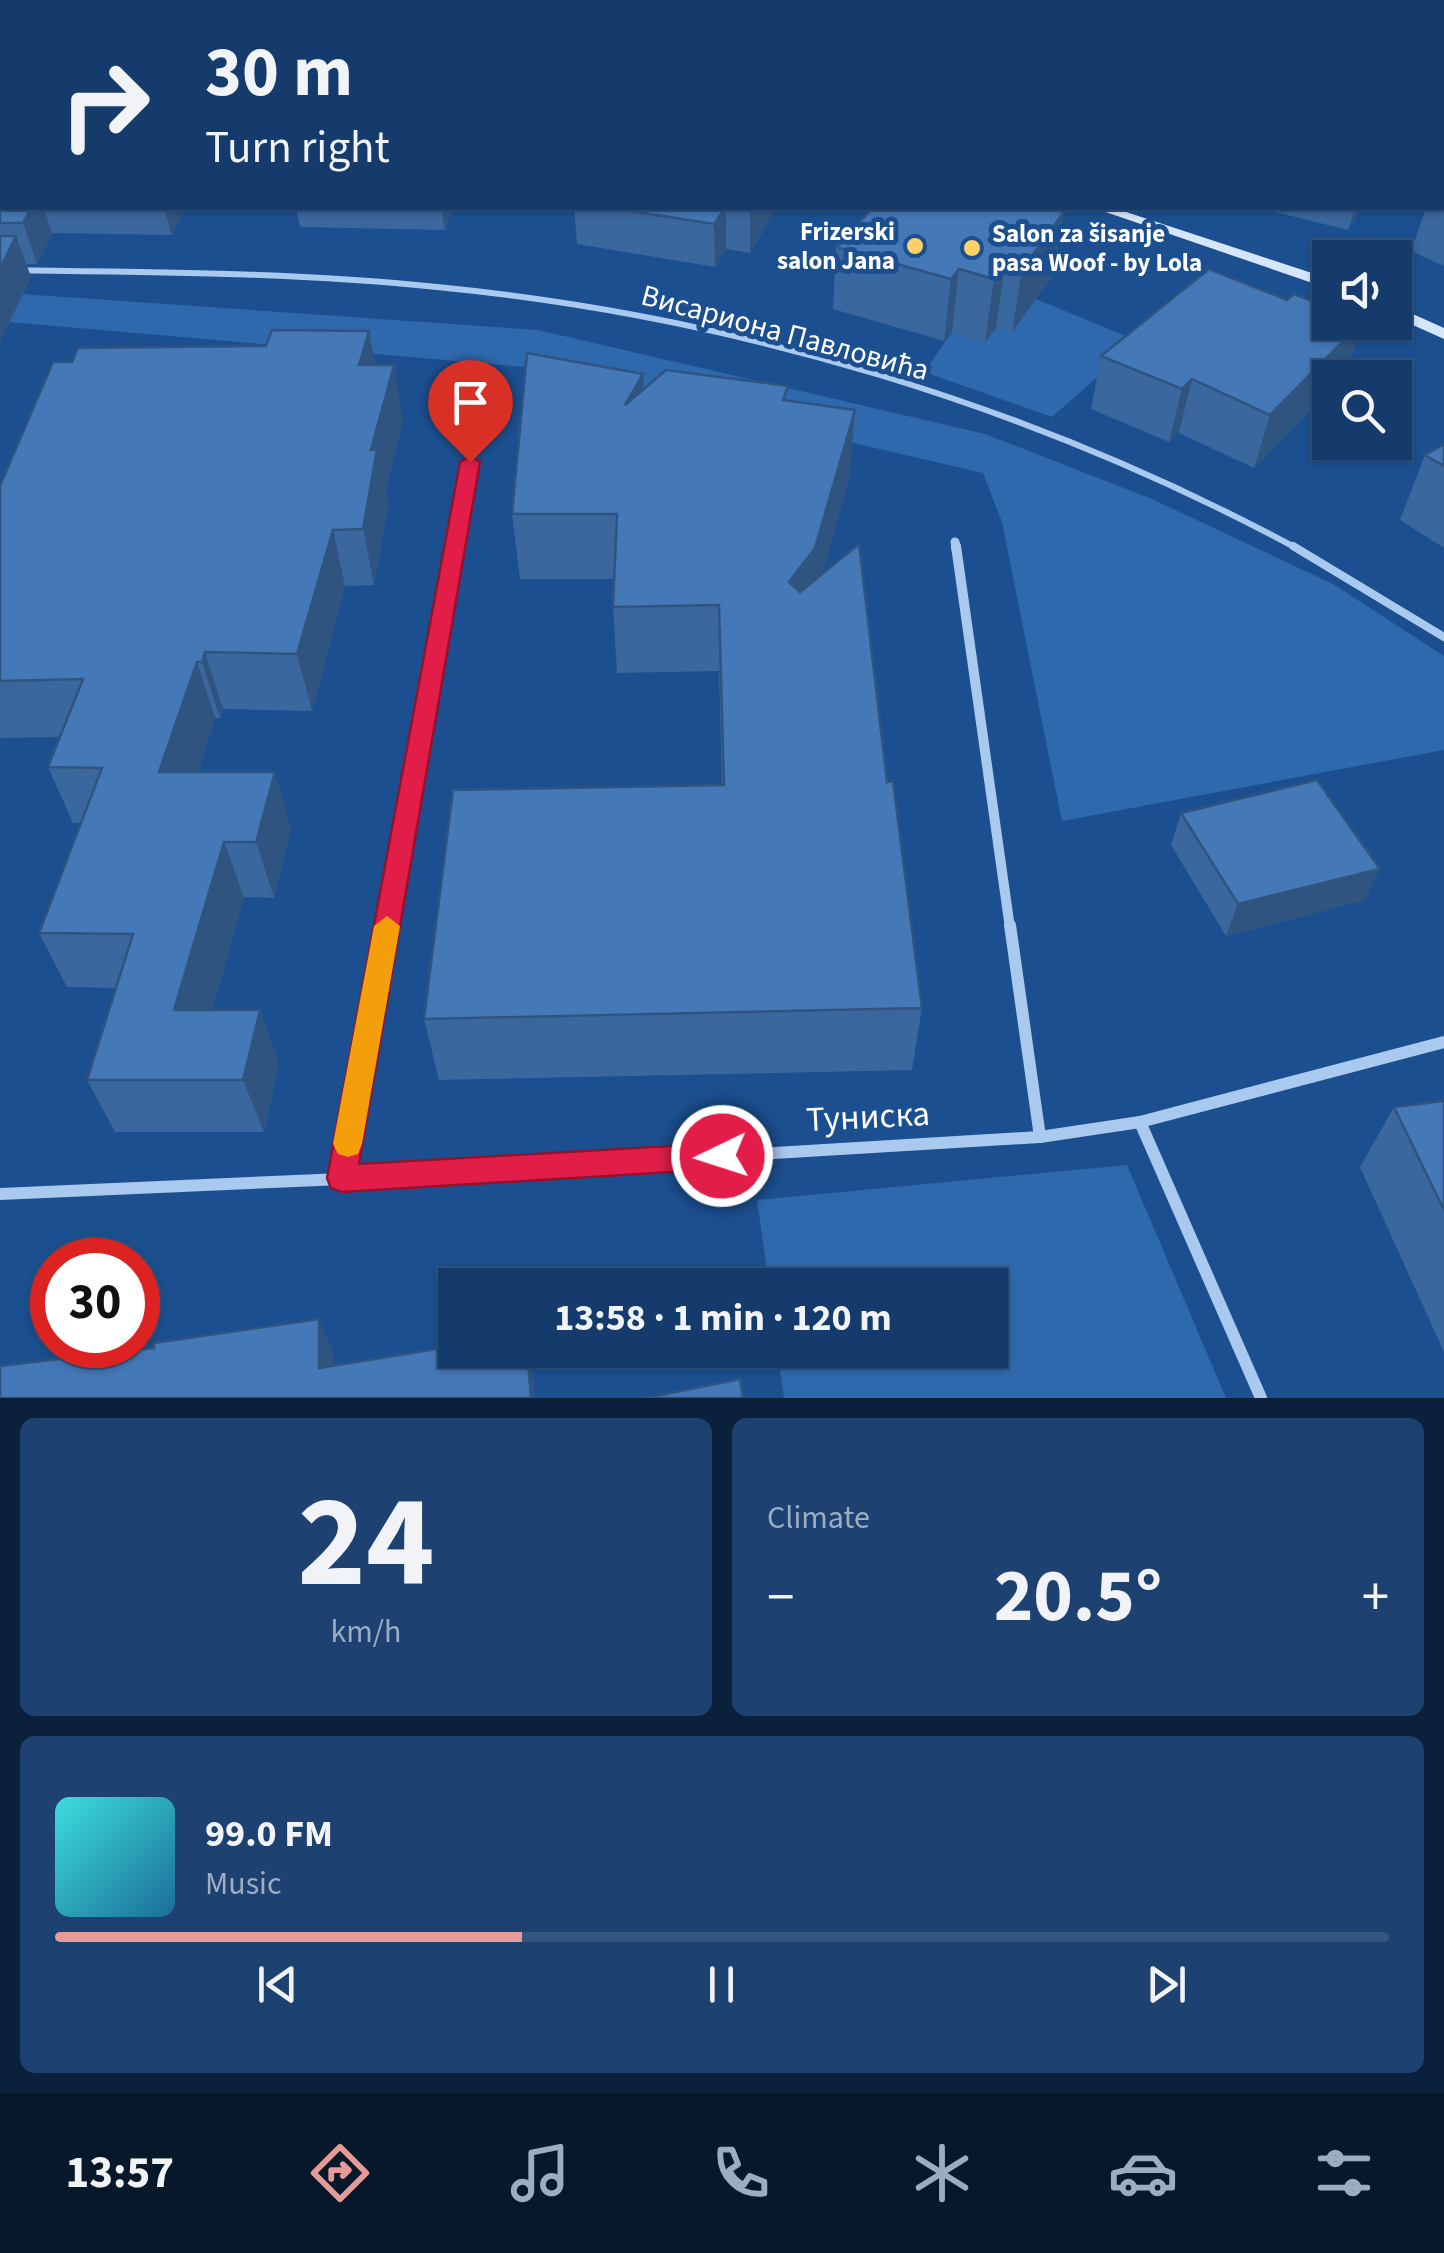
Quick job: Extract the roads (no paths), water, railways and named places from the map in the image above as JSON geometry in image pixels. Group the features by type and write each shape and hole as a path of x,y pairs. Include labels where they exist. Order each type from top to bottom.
{"street":[{"path":"1107,210 1312,278"},
{"path":"1412,319 1444,334"},
{"path":"956,542 1040,1137"},
{"name":"Туниска","path":"0,1194 1040,1137 1140,1122 1444,1042"},
{"path":"1140,1122 1262,1398"}],"lane":[{"name":"Висариона Павловића","path":"0,270 229,274 412,284 578,306 729,335 964,405 1129,468 1264,529 1444,637"},
{"path":"342,1178 484,387"}],"place":[{"name":"Frizerski salon Jana","path":"915,246"},
{"name":"Salon za šisanje pasa Woof - by Lola","path":"972,248"}]}
